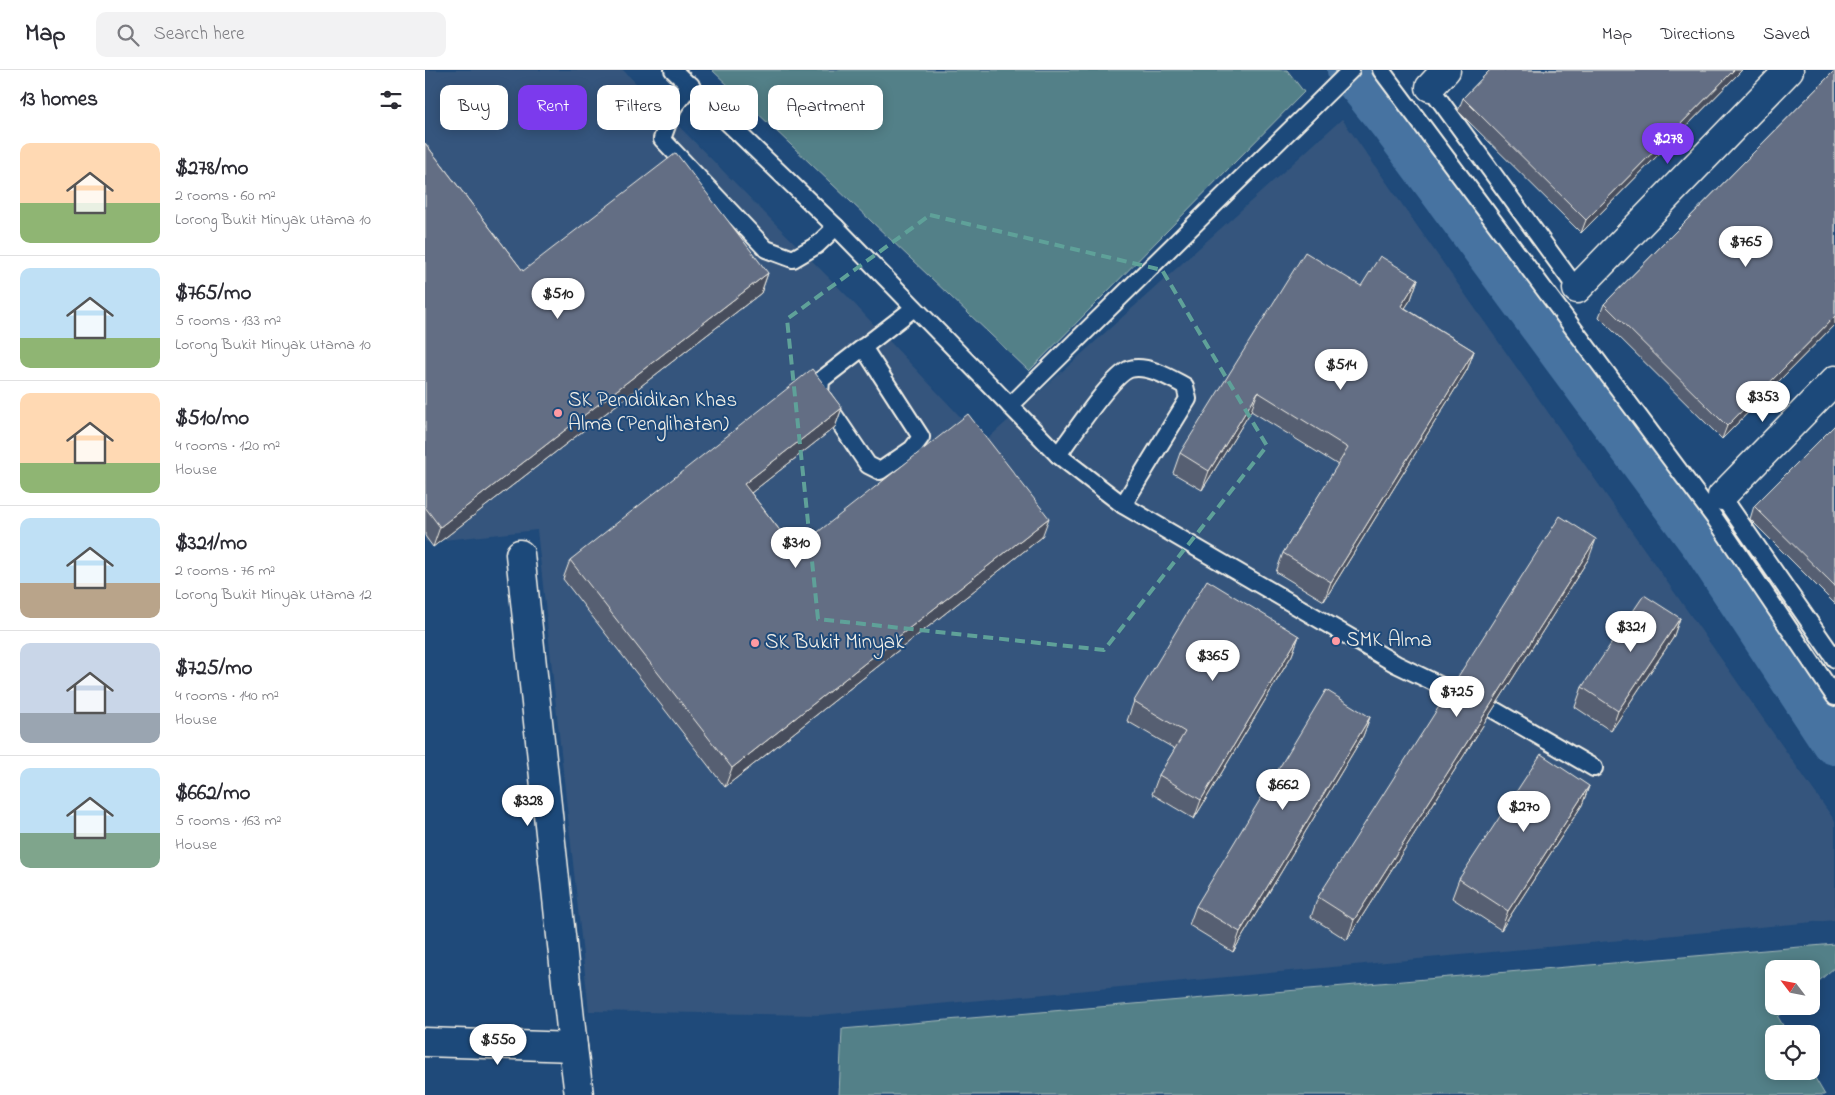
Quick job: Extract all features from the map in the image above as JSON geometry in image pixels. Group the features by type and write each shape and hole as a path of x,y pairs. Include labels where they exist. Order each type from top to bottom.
{"street":[{"path":"1577,289 1789,70"},
{"path":"1722,496 1835,380"},
{"path":"519,554 579,1095"},
{"path":"425,1042 573,1046"}],"lane":[{"path":"673,70 690,85"},
{"path":"1010,406 1351,70"},
{"path":"1381,70 1716,520 1835,697"},
{"path":"1438,78 1577,289"},
{"path":"690,87 674,106 663,140 766,249 793,259 817,245 836,228"},
{"path":"736,130 836,228 1057,455 1123,505 1396,664 1454,692"},
{"path":"863,348 921,437 912,449 880,471 867,465 820,394 821,380 914,308"},
{"path":"1057,455 1116,378 1131,369 1155,370 1185,386 1188,399 1123,505"},
{"path":"1722,496 1835,659"},
{"path":"1494,710 1594,768"}],"highlighted area":[{"path":"930,215 1162,270 1267,446 1104,650 818,619 787,319"}],"shaded area":[{"name":"SMK Alma","path":"425,70 623,70 638,85 597,85 597,130 680,130 680,128 847,296 984,442 1342,119 1835,821 1835,920 820,1015 589,1011 537,530 425,542"}],"green space":[{"path":"712,70 1287,70 1304,92 1029,371 775,130 883,130 883,85 768,85 768,123 758,114 758,85 728,85"},
{"path":"1835,944 1835,967 1820,980 1820,960 1765,960 1765,1015 1780,1015 1778,1017 1783,1025 1765,1025 1765,1080 1816,1080 1825,1095 839,1095 842,1029"}],"building":[{"path":"1490,70 1734,70 1586,220 1463,98"},
{"path":"1835,70 1835,316 1727,426 1604,304"},
{"path":"425,143 523,271 676,153 768,273 440,527 425,507"},
{"path":"1305,252 1361,286 1380,256 1418,279 1401,306 1474,351 1331,582 1283,553 1348,448 1258,392 1209,471 1180,453"},
{"path":"812,369 842,408 744,484 795,550 968,414 1049,518 732,768 570,560"},
{"path":"1835,425 1835,586 1754,506"},
{"path":"1560,516 1596,539 1354,920 1318,897"},
{"path":"1207,580 1299,636 1201,800 1159,775 1185,732 1134,701"},
{"path":"1644,595 1680,618 1618,711 1582,687"},
{"path":"1326,690 1370,717 1240,932 1196,906"},
{"path":"1541,754 1589,786 1508,911 1459,879"}],"waterway":[{"path":"1351,70 1393,122 1706,545 1835,741"}],"place":[{"name":"SK Pendidikan Khas Alma (Penglihatan)","path":"558,413"},
{"name":"SMK Alma","path":"1336,641"},
{"name":"SK Bukit Minyak","path":"755,643"}]}
